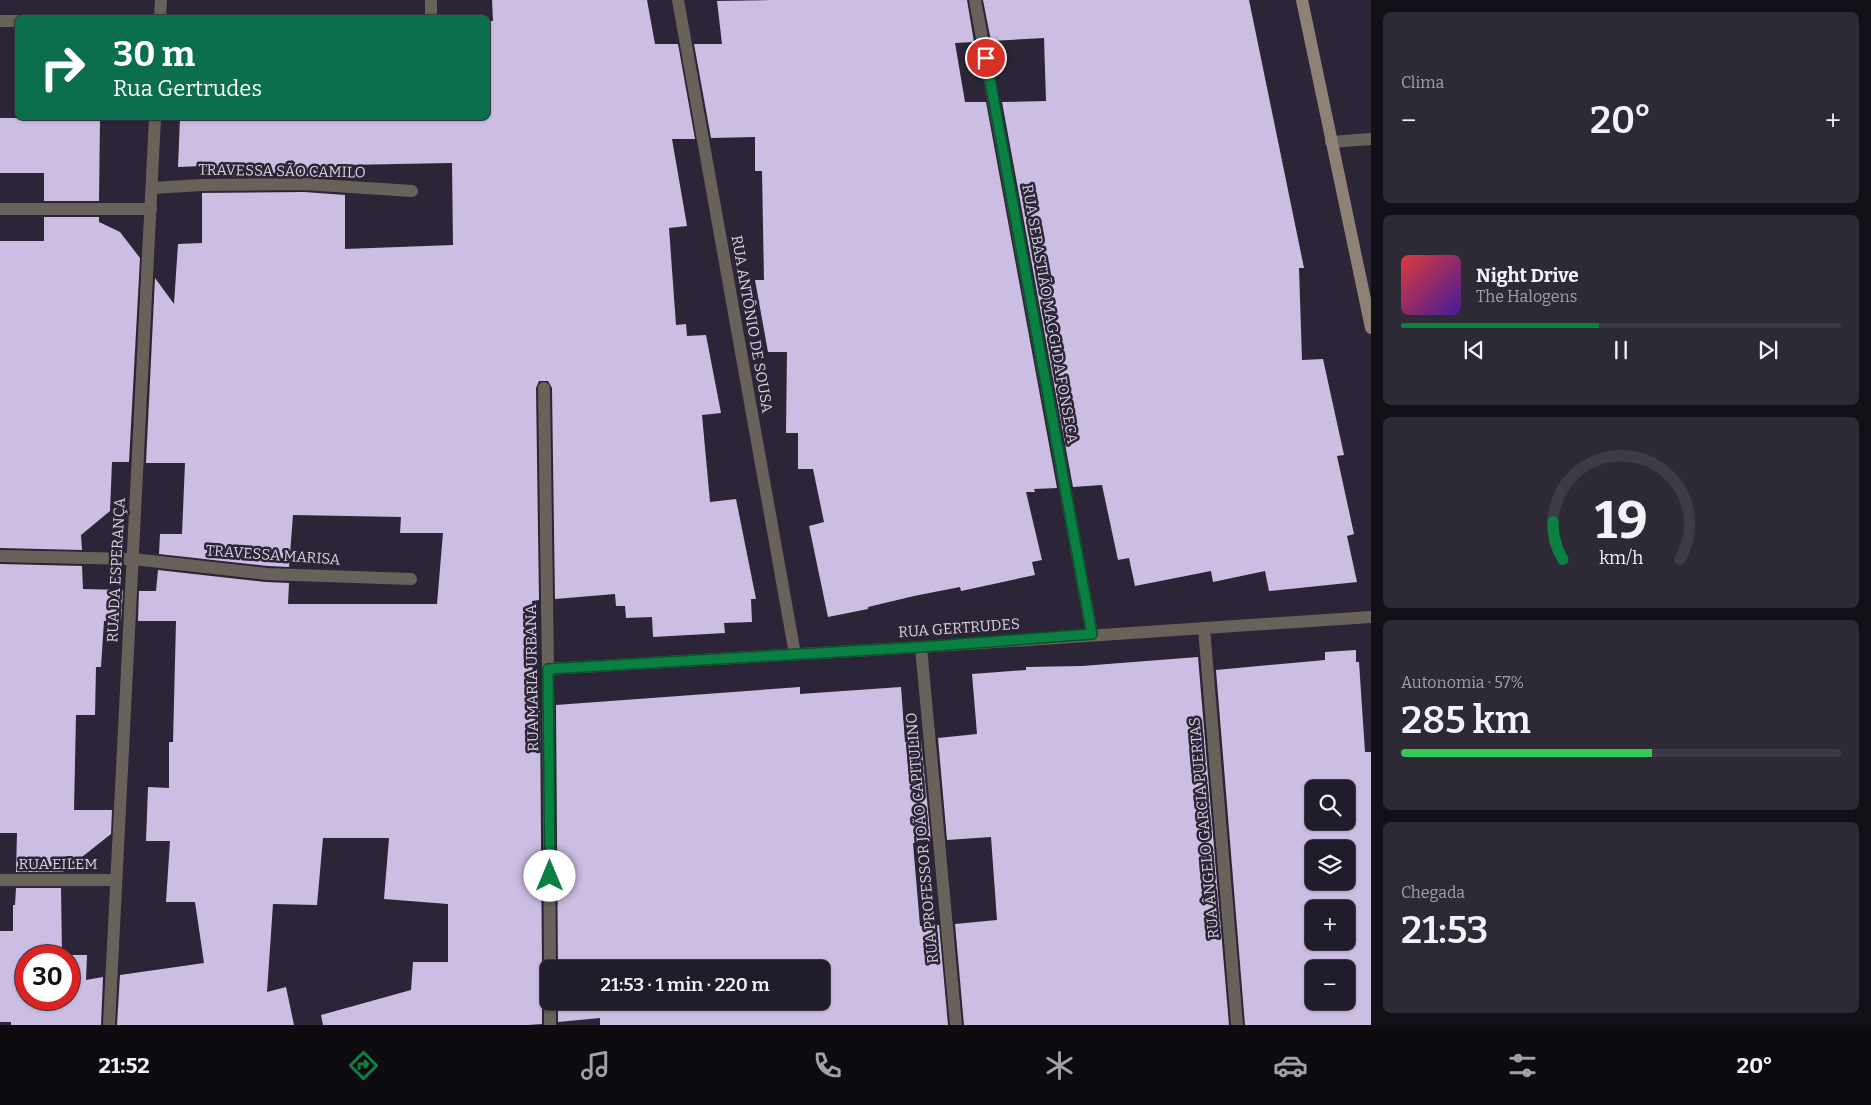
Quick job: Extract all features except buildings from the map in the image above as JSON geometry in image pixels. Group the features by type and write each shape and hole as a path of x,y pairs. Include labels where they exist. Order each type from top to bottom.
{"main road":[{"path":"1302,0 1371,328"}],"street":[{"path":"160,0 160,15"},
{"path":"430,15 431,0"},
{"name":"RUA ANTÔNIO DE SOUSA","path":"678,0 795,654"},
{"name":"RUA SEBASTIÃO MAGGI DA FONSECA","path":"976,0 1092,634"},
{"path":"0,21 15,21"},
{"name":"RUA DA ESPERANÇA","path":"109,1025 155,120"},
{"path":"1331,142 1371,139"},
{"name":"TRAVESSA SÃO CAMILO","path":"152,188 202,185 304,184 412,191"},
{"path":"0,209 151,209"},
{"name":"RUA MARIA URBANA","path":"544,388 550,960"},
{"name":"TRAVESSA MARISA","path":"0,556 133,559 267,574 411,579"},
{"name":"RUA GERTRUDES","path":"548,669 921,647 1092,634 1371,617"},
{"name":"RUA ÂNGELO GARCIA PUERTAS","path":"1204,628 1237,1025"},
{"name":"RUA PROFESSOR JOÃO CAPITULINO","path":"921,647 956,1025"},
{"name":"RUA EILEM","path":"0,880 116,880"},
{"path":"550,1010 550,1025"}],"route":[{"path":"550,876 548,669 921,647 1092,634 986,58"}]}
